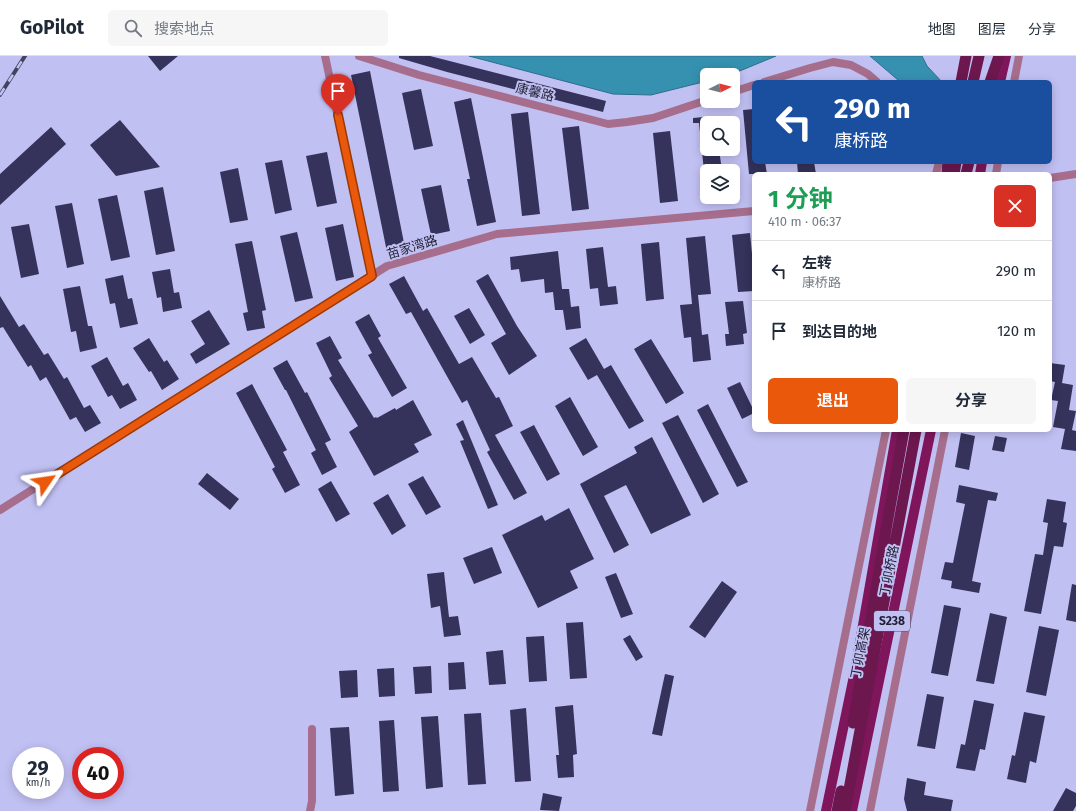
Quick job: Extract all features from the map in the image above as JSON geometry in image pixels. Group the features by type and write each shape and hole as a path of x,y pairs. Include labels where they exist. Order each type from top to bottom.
{"highway":[{"path":"961,80 966,56"},
{"path":"973,80 979,56"},
{"path":"986,80 990,56"},
{"path":"991,80 998,56"},
{"name":"丁卯高架","path":"837,811 858,699 886,524 904,432"},
{"name":"丁卯高架","path":"845,811 916,432"},
{"path":"848,790 851,811"}],"main road":[{"path":"964,80 970,56"},
{"path":"1000,80 1006,56"},
{"name":"丁卯桥路","path":"826,811 855,671 897,432"},
{"name":"丁卯桥路","path":"851,811 931,432"}],"street":[{"path":"325,56 372,276"},
{"name":"康馨路","path":"359,56 419,75 608,124 653,118 700,102"},
{"path":"956,80 961,56"},
{"path":"1014,80 1019,56"},
{"path":"771,80 832,62 851,65 868,74 875,80"},
{"path":"740,90 752,86"},
{"path":"1052,178 1076,174"},
{"name":"苗家湾路","path":"0,510 387,266 497,234 752,211"},
{"path":"810,811 886,432"},
{"path":"870,811 945,432"},
{"path":"310,811 312,801 312,729"}],"water":[{"path":"469,56 776,56 740,71 740,68 700,68 700,83 651,95 613,94"},
{"path":"870,56 922,56 927,66 940,80 898,80"}],"building":[{"path":"148,56 178,56 160,71"},
{"path":"399,56 430,56 606,101 603,112 447,72 399,58"},
{"path":"370,71 405,248 387,252 351,75"},
{"path":"421,89 433,146 414,150 402,93"},
{"path":"471,98 496,222 477,226 467,179 470,179 454,102"},
{"path":"752,109 752,164 765,164 767,172 752,172 752,174 749,174 743,110"},
{"path":"528,112 540,214 522,216 511,114"},
{"path":"700,117 700,133 699,123 693,123 693,118"},
{"path":"120,120 160,167 116,176 90,145"},
{"path":"579,126 589,209 572,211 562,128"},
{"path":"51,127 66,144 0,205 0,174"},
{"path":"670,131 678,201 660,203 653,133"},
{"path":"327,152 337,203 317,207 306,156"},
{"path":"702,156 720,156 721,164 703,164"},
{"path":"282,160 292,210 275,214 265,163"},
{"path":"797,164 814,164 816,172 798,172"},
{"path":"238,168 248,220 230,223 220,172"},
{"path":"441,185 450,231 431,235 421,189"},
{"path":"163,187 175,251 156,255 144,191"},
{"path":"117,195 130,257 111,261 98,199"},
{"path":"72,203 84,264 67,268 55,206"},
{"path":"29,224 39,274 21,278 11,227"},
{"path":"343,224 354,277 336,281 325,228"},
{"path":"297,232 313,298 295,302 280,236"},
{"path":"750,233 752,254 752,291 738,292 732,235"},
{"path":"705,236 711,294 698,295 702,335 708,334 711,360 693,362 691,337 684,338 680,305 692,304 686,238"},
{"path":"252,241 266,310 262,311 265,328 247,331 243,313 248,312 235,244"},
{"path":"659,242 664,299 646,301 641,244"},
{"path":"603,247 608,287 616,286 618,304 600,306 598,288 590,289 586,249"},
{"path":"558,251 562,289 569,289 571,307 579,306 581,328 566,330 563,310 555,310 553,292 545,293 544,279 521,282 519,269 511,270 510,257"},
{"path":"170,269 174,293 179,292 182,308 163,312 161,297 157,298 152,272"},
{"path":"488,274 517,326 537,356 509,375 491,343 506,334 476,281"},
{"path":"123,275 128,299 132,298 138,324 120,328 115,303 110,304 105,279"},
{"path":"404,276 423,311 427,308 459,364 472,357 496,398 499,397 513,426 495,435 527,493 514,500 487,452 490,450 467,400 462,403 411,312 406,314 389,284"},
{"path":"80,286 88,326 92,326 97,348 80,352 76,331 71,332 63,289"},
{"path":"0,296 19,327 24,324 44,355 48,353 64,379 67,377 84,408 90,405 101,423 85,432 76,417 70,420 46,377 40,381 31,365 28,367 3,327 0,328"},
{"path":"743,301 747,333 743,334 744,344 726,346 725,334 729,334 725,302"},
{"path":"469,308 485,335 470,344 454,316"},
{"path":"209,310 230,344 196,364 190,354 205,344 191,321"},
{"path":"369,314 381,336 378,338 407,388 392,397 368,355 372,353 355,322"},
{"path":"330,336 342,358 338,360 374,418 377,418 395,408 396,410 413,400 432,435 414,444 419,452 374,476 349,432 358,426 329,378 332,376 316,343"},
{"path":"149,338 164,362 167,360 179,379 162,390 151,371 149,372 133,348"},
{"path":"586,338 604,369 611,365 644,421 629,429 597,375 588,380 569,348"},
{"path":"651,339 684,393 666,404 634,349"},
{"path":"107,357 123,386 128,383 137,400 120,409 112,395 108,397 91,366"},
{"path":"287,360 305,393 307,392 331,440 325,443 337,467 322,475 311,453 316,450 286,390 273,368"},
{"path":"1052,363 1065,365 1062,383 1073,385 1069,410 1076,411 1072,430 1076,431 1076,451 1061,449 1065,429 1053,427 1058,401 1052,400 1055,382 1052,381"},
{"path":"740,382 752,407 752,414 742,419 727,388"},
{"path":"252,384 287,450 283,452 300,485 285,493 272,469 275,467 236,393"},
{"path":"570,397 598,447 583,456 555,406"},
{"path":"708,404 748,482 737,487 697,410"},
{"path":"678,415 719,494 703,503 662,423"},
{"path":"463,420 498,505 488,509 460,441 464,440 456,424"},
{"path":"534,425 560,474 547,481 520,432"},
{"path":"961,433 975,436 969,470 955,467"},
{"path":"995,436 1007,438 1004,452 992,450"},
{"path":"652,437 691,515 651,534 626,485 604,496 629,545 614,553 580,484 637,453 634,447"},
{"path":"207,473 239,499 230,510 198,484"},
{"path":"423,476 441,507 426,515 408,484"},
{"path":"331,481 350,514 336,522 318,489"},
{"path":"959,485 998,493 996,501 988,500 972,581 981,583 979,593 951,588 952,581 941,579 945,562 953,563 965,504 956,502"},
{"path":"388,494 406,526 392,535 373,503"},
{"path":"1047,499 1066,502 1063,522 1067,523 1063,547 1054,546 1041,614 1024,611 1035,554 1043,555 1048,523 1043,522"},
{"path":"569,508 594,559 570,571 578,588 538,608 502,535 542,515 545,521"},
{"path":"492,547 502,573 474,584 463,558"},
{"path":"444,572 449,617 458,616 461,635 444,637 440,606 431,608 427,574"},
{"path":"616,573 633,614 621,618 605,577"},
{"path":"722,581 737,592 705,638 689,627"},
{"path":"1072,584 1076,585 1076,622 1066,620"},
{"path":"944,605 961,608 948,676 931,673"},
{"path":"990,613 1007,617 994,684 976,681"},
{"path":"583,622 587,678 570,679 566,623"},
{"path":"1039,626 1059,630 1046,696 1026,692"},
{"path":"630,635 643,657 636,661 623,639"},
{"path":"544,636 547,681 529,682 526,637"},
{"path":"503,650 506,684 489,685 486,652"},
{"path":"464,662 466,689 449,690 448,663"},
{"path":"431,666 432,693 415,694 413,667"},
{"path":"394,668 395,696 379,697 377,669"},
{"path":"357,670 358,697 341,698 339,671"},
{"path":"665,674 674,676 662,736 652,734"},
{"path":"927,694 944,697 935,749 917,746"},
{"path":"974,700 994,704 985,750 980,749 975,771 956,768 961,744 965,745"},
{"path":"573,705 577,754 573,755 574,777 558,778 556,755 559,755 555,707"},
{"path":"526,708 531,781 515,782 510,710"},
{"path":"1024,712 1045,716 1036,763 1030,761 1026,783 1007,779 1012,755 1015,756"},
{"path":"481,713 486,784 468,785 464,714"},
{"path":"438,716 443,787 426,789 421,717"},
{"path":"394,720 399,791 383,792 379,721"},
{"path":"349,727 354,794 335,796 330,728"},
{"path":"907,778 926,782 924,795 953,800 951,811 907,811 904,799"},
{"path":"1066,788 1076,793 1076,806 1073,811 1053,811"},
{"path":"543,793 562,797 559,811 540,810"}],"railway":[{"path":"0,95 25,56"}],"route":[{"path":"45,482 372,276 338,115"}]}
